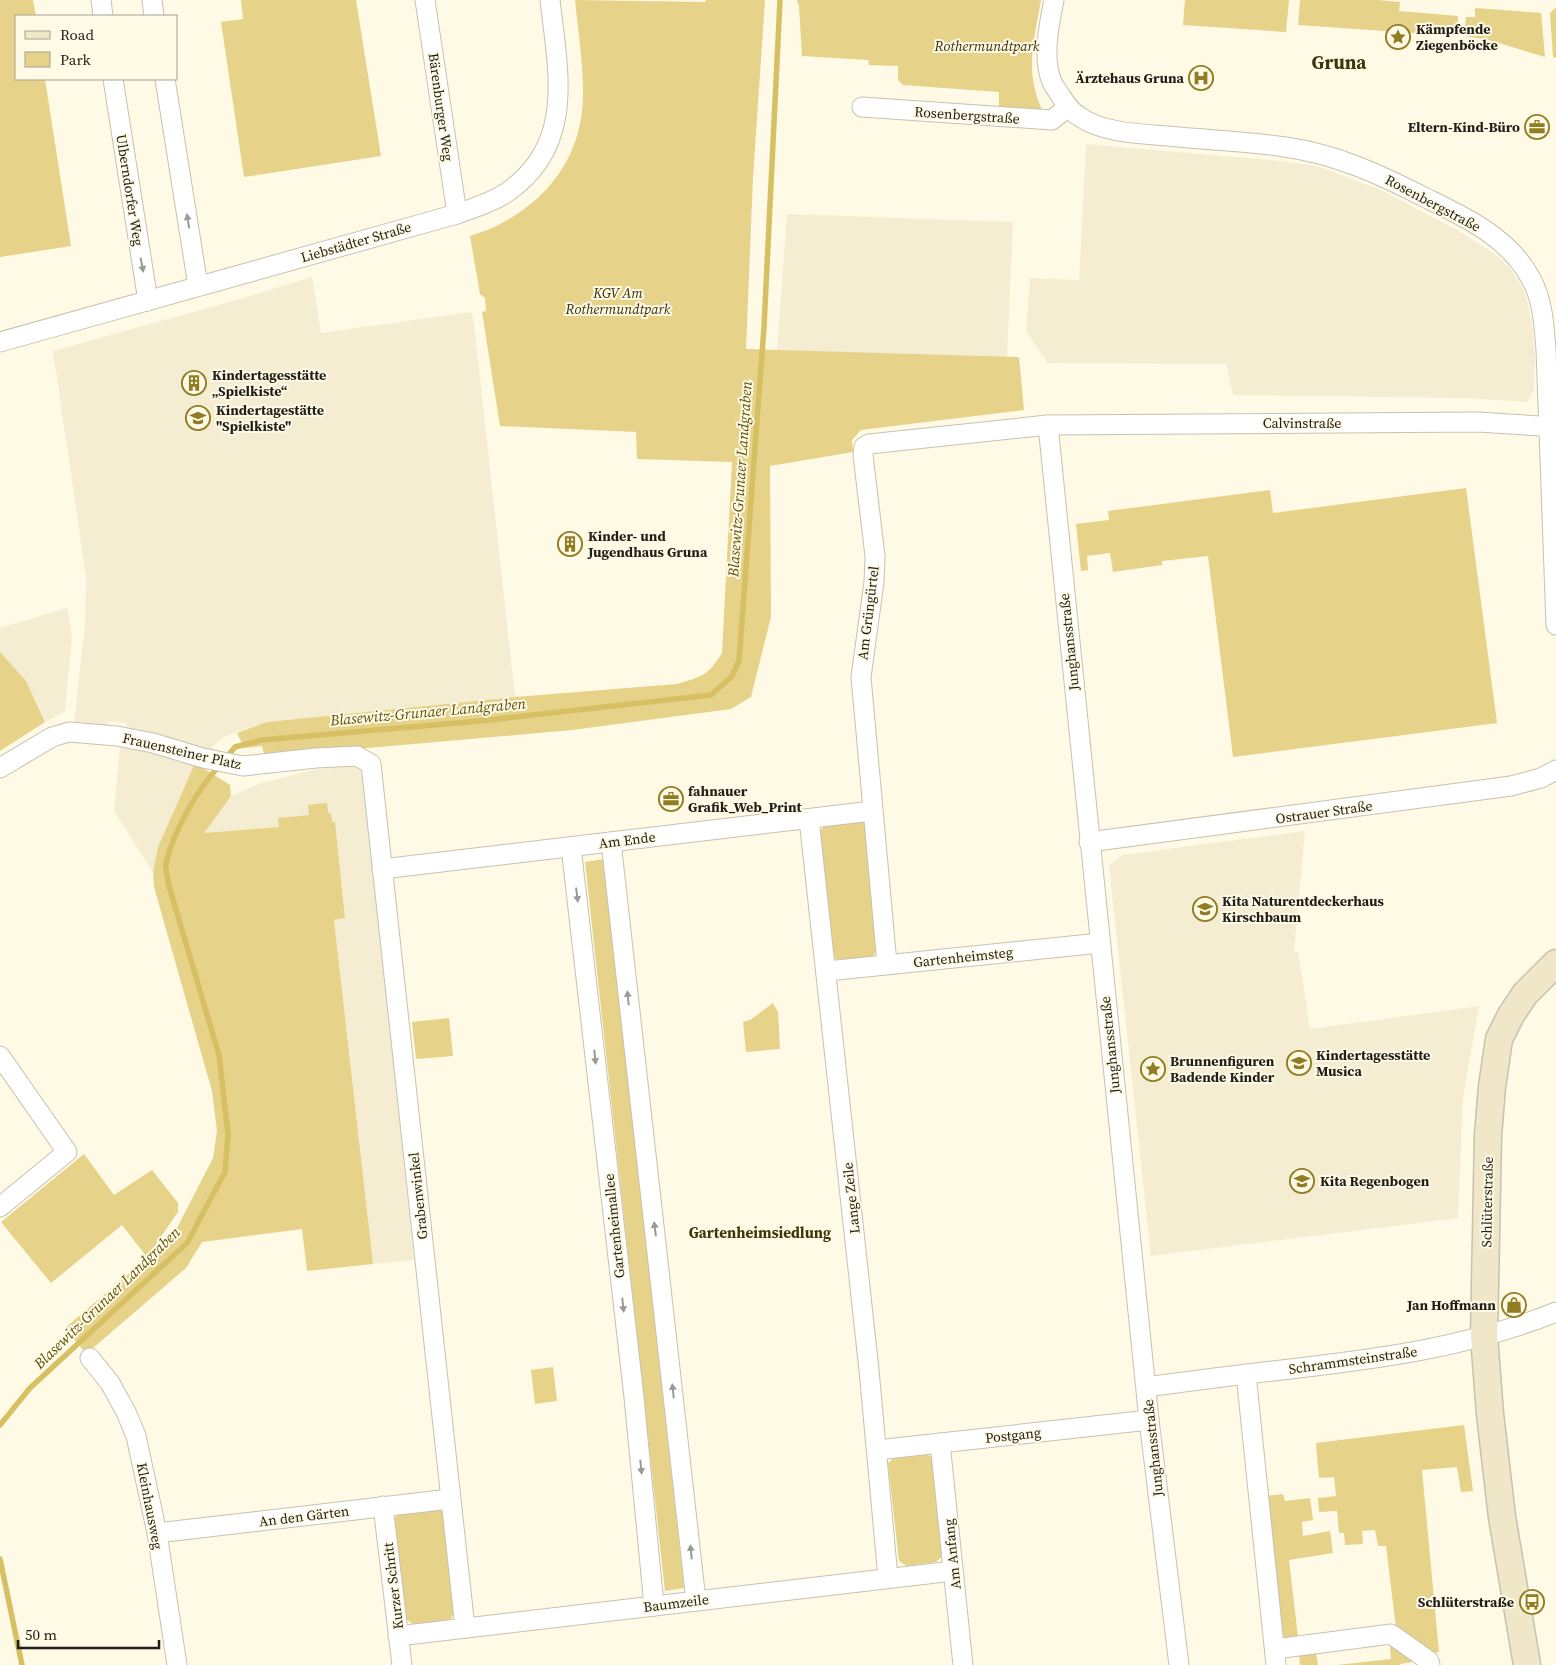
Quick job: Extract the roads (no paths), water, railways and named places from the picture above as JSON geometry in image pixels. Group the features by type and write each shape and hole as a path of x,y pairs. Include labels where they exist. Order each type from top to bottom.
{"street":[{"path":"101,0 103,15"},
{"path":"152,0 154,15"},
{"name":"Bärenburger Weg","path":"425,0 457,214"},
{"name":"Liebstädter Straße","path":"0,342 457,214 505,194 533,169 545,152 558,109 559,81 550,0"},
{"name":"Rosenbergstraße","path":"1054,0 1048,32 1047,54 1052,82 1068,107 1081,118 1100,126 1128,132 1285,147 1324,154 1384,176 1485,229 1518,259 1538,294 1542,311 1553,426 1556,625"},
{"name":"Ulberndorfer Weg","path":"113,80 148,301"},
{"path":"164,80 198,286"},
{"name":"Rosenbergstraße","path":"862,107 1052,120 1068,107"},
{"name":"Calvinstraße","path":"1048,425 1478,422 1553,426"},
{"name":"Am Grüngürtel","path":"887,964 861,677 874,582 875,556 863,455 864,447 870,444 1048,425"},
{"name":"Junghansstraße","path":"1048,425 1149,1420 1179,1665"},
{"name":"Frauensteiner Platz","path":"0,768 52,737 69,732 117,736 153,743 203,758 243,766 316,758 357,756 371,764"},
{"name":"Grabenwinkel","path":"371,764 465,1628"},
{"name":"Ostrauer Straße","path":"1089,842 1511,786 1541,778 1556,770"},
{"name":"Am Ende","path":"382,869 872,811"},
{"name":"Lange Zeile","path":"809,819 827,971 888,1578"},
{"path":"611,842 696,1601"},
{"name":"Gartenheimallee","path":"572,847 634,1397 654,1606"},
{"name":"Gartenheimsteg","path":"827,971 1100,943"},
{"name":"Schlüterstraße","path":"1527,1665 1502,1517 1490,1414 1484,1336 1488,1135 1492,1087 1500,1039 1511,1015 1524,994 1555,966"},
{"path":"0,1056 67,1152 0,1207"},
{"name":"Schrammsteinstraße","path":"1146,1387 1380,1358 1484,1336 1556,1312"},
{"name":"Kleinhausweg","path":"90,1358 110,1383 126,1412 136,1436 157,1533 178,1665"},
{"path":"1246,1374 1276,1657 1391,1634 1429,1661 1430,1665"},
{"name":"Postgang","path":"876,1450 1149,1420"},
{"name":"Am Anfang","path":"940,1443 963,1665"},
{"name":"An den Gärten","path":"157,1533 450,1499"},
{"name":"Kurzer Schritt","path":"383,1506 402,1665"},
{"name":"Baumzeile","path":"398,1636 953,1571"}],"waterway":[{"name":"Blasewitz‐Grunaer Landgraben","path":"226,758 235,747 262,740 480,721 711,695 732,676 739,661 764,327 780,0"},
{"name":"Blasewitz‐Grunaer Landgraben","path":"0,1425 30,1388 187,1243 225,1172 228,1134 219,1055 166,872 166,863 170,850 187,811 203,786 220,765"},
{"name":"Blasewitz‐Grunaer Landgraben","path":"0,1559 22,1665"}],"place":[{"name":"Kämpfende Ziegenböcke","path":"1398,37"},
{"name":"Ärztehaus Gruna","path":"1201,78"},
{"name":"Eltern-Kind-Büro","path":"1537,127"},
{"name":"Kindertagesstätte „Spielkiste“","path":"194,383"},
{"name":"Kindertagestätte \"Spielkiste\"","path":"198,418"},
{"name":"Kinder- und Jugendhaus Gruna","path":"570,544"},
{"name":"fahnauer Grafik_Web_Print","path":"671,799"},
{"name":"Kita Naturentdeckerhaus Kirschbaum","path":"1205,909"},
{"name":"Kindertagesstätte Musica","path":"1299,1063"},
{"name":"Brunnenfiguren Badende Kinder","path":"1153,1069"},
{"name":"Kita Regenbogen","path":"1302,1181"},
{"name":"Jan Hoffmann","path":"1514,1305"},
{"name":"Schlüterstraße","path":"1532,1602"}],"district":[{"name":"Gruna","path":"1339,62"},
{"name":"Gartenheimsiedlung","path":"760,1233"}],"park label":[{"name":"Rothermundtpark","path":"987,46"},
{"name":"KGV Am Rothermundtpark","path":"618,302"}]}
